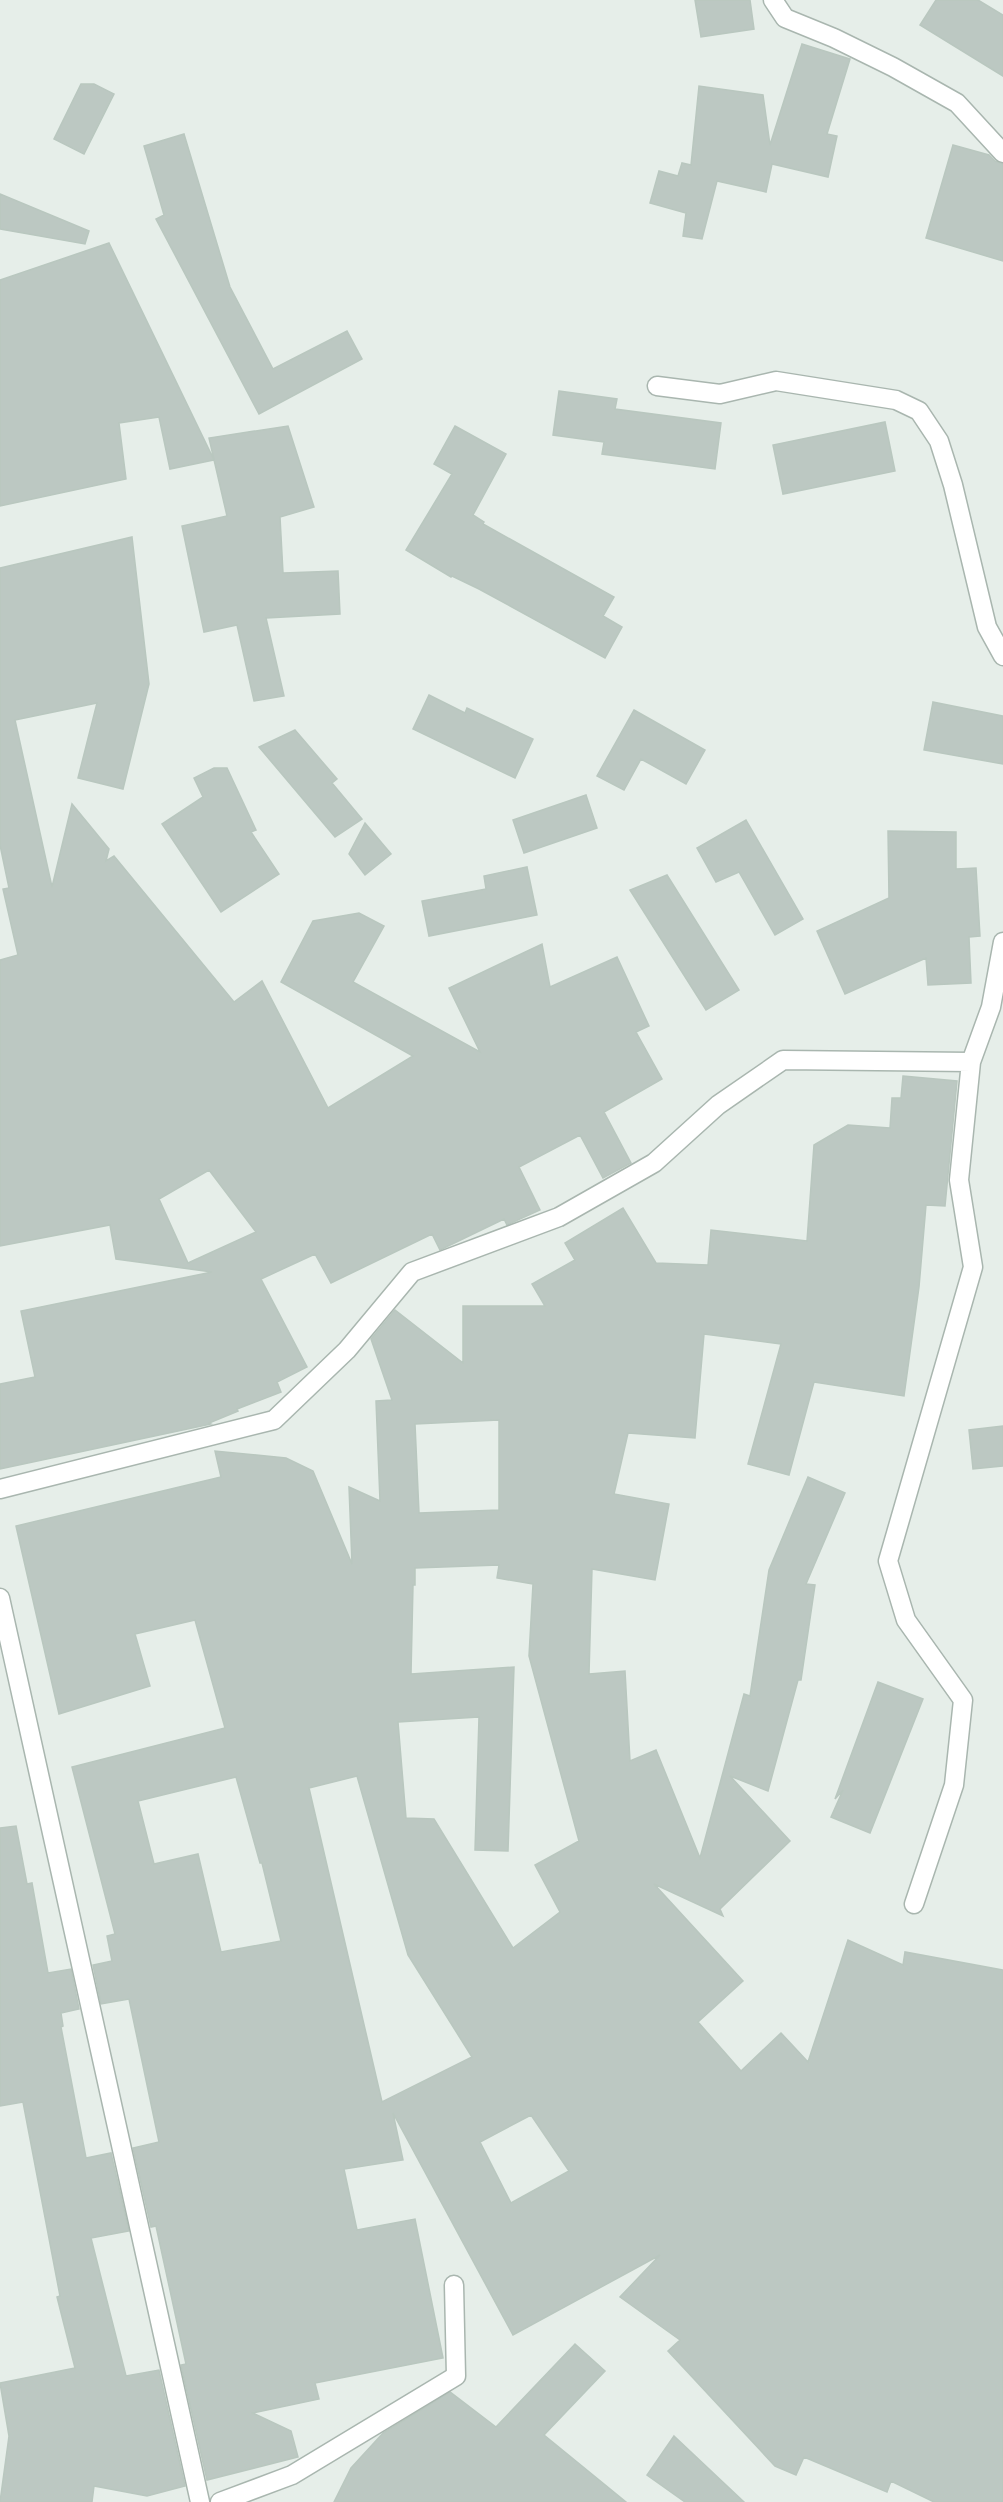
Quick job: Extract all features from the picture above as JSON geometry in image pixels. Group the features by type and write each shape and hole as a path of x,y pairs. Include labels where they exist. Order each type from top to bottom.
{"street":[{"path":"773,0 785,18 834,38 893,67 957,103 1003,153"},
{"path":"657,387 720,394 776,381 896,400 919,411 939,441 954,484 987,627 1003,656"},
{"path":"914,1904 954,1785 963,1700 906,1620 888,1561 973,1267 959,1179 971,1062 991,1007 1003,942"},
{"path":"0,1489 274,1420 347,1350 412,1272 568,1212 654,1163 718,1105 783,1060 971,1062"},
{"path":"0,1598 200,2502"},
{"path":"220,2502 292,2475 456,2376 454,2285"}],"building":[{"path":"695,0 750,0 754,29 701,37"},
{"path":"936,0 978,0 1003,15 1003,76 920,25"},
{"path":"802,44 850,59 827,134 837,136 828,177 772,164 766,192 717,181 702,239 683,236 686,213 650,203 659,171 678,176 682,163 691,165 699,86 763,95 770,145"},
{"path":"81,84 94,84 114,94 84,154 54,139"},
{"path":"184,134 230,287 273,369 347,331 362,359 259,414 156,219 164,215 144,146"},
{"path":"953,145 989,155 995,161 1003,164 1003,261 926,238"},
{"path":"0,194 89,231 85,244 0,229"},
{"path":"109,243 214,460 170,469 159,417 119,423 126,479 0,506 0,280"},
{"path":"559,391 617,399 615,409 721,423 715,469 602,454 604,442 553,435"},
{"path":"885,422 895,471 783,494 773,445"},
{"path":"288,426 314,507 280,517 283,573 338,571 340,614 266,618 284,696 254,701 237,625 204,632 182,526 227,516 209,438"},
{"path":"455,426 506,454 473,515 484,522 483,524 614,597 603,616 622,627 605,658 479,589 451,577 406,550 452,474 434,464"},
{"path":"132,537 149,684 123,789 78,778 97,703 15,720 52,887 72,804 109,849 106,861 114,856 234,1002 262,981 328,1108 413,1056 281,982 313,921 359,913 384,926 353,982 480,1052 449,988 542,944 550,987 617,957 649,1026 636,1032 662,1079 604,1112 631,1163 603,1178 580,1135 519,1167 540,1210 507,1225 504,1219 440,1250 432,1234 331,1283 315,1254 261,1279 307,1367 277,1382 281,1392 237,1409 238,1411 209,1423 211,1424 0,1469 0,1384 35,1377 21,1311 212,1272 116,1259 110,1225 0,1246 0,960 18,955 3,889 9,888 0,845 0,568","holes":["209,1170 256,1232 188,1263 159,1199"]},
{"path":"429,695 465,713 467,708 533,739 515,778 413,729"},
{"path":"933,702 1003,716 1003,764 924,750"},
{"path":"634,710 705,750 686,784 641,759 624,790 597,776"},
{"path":"295,730 337,779 332,783 362,819 335,837 259,747"},
{"path":"214,768 227,768 256,830 251,832 279,874 221,912 162,824 203,797 194,778"},
{"path":"586,795 597,828 524,853 513,820"},
{"path":"746,820 803,919 775,935 739,872 716,882 697,848"},
{"path":"365,823 391,854 365,875 349,854"},
{"path":"888,831 956,832 956,869 976,868 980,936 969,937 971,983 928,985 926,958 845,994 817,931 889,898"},
{"path":"527,867 537,915 429,936 422,901 486,889 484,876"},
{"path":"667,875 739,990 706,1010 630,890"},
{"path":"903,1076 957,1081 945,1206 926,1205 919,1287 904,1396 814,1382 789,1475 748,1464 781,1344 704,1334 695,1438 628,1433 614,1494 669,1504 655,1580 592,1569 589,1674 625,1671 630,1761 656,1750 700,1858 744,1694 750,1696 769,1570 808,1477 845,1493 806,1584 815,1585 801,1680 798,1680 768,1791 730,1776 790,1841 720,1909 723,1916 654,1884 743,1981 698,2022 741,2071 781,2033 808,2062 848,1940 903,1965 905,1952 1003,1970 1003,2502 934,2502 891,2481 887,2492 804,2457 796,2475 775,2466 668,2351 680,2340 620,2297 660,2255 513,2335 393,2113 403,2160 344,2169 357,2230 415,2219 443,2358 315,2383 319,2399 253,2413 291,2431 298,2457 207,2480 181,2365 186,2364 156,2226 151,2227 133,2148 159,2142 129,1999 101,2004 93,1965 112,1961 107,1936 115,1934 72,1767 225,1728 195,1620 135,1634 150,1686 59,1714 16,1526 221,1477 215,1451 286,1458 313,1471 352,1564 349,1487 380,1501 376,1401 392,1400 371,1339 395,1310 463,1363 463,1306 545,1306 532,1284 575,1260 565,1243 623,1208 656,1263 708,1265 711,1230 807,1241 814,1145 848,1125 890,1128 892,1098 901,1098","holes":["499,1420 499,1510 419,1513 415,1424","499,1565 497,1578 533,1584 529,1656 579,1841 535,1865 560,1912 513,1948 434,1819 406,1818 398,1722 479,1717 475,1850 508,1851 514,1667 411,1674 415,1568","357,1776 408,1955 472,2057 382,2102 309,1788","236,1777 260,1863 262,1863 281,1941 221,1952 198,1854 154,1864 138,1801","531,2115 569,2171 511,2203 480,2142"]},
{"path":"1003,1426 1003,1466 973,1469 969,1430"},
{"path":"878,1682 923,1699 870,1833 831,1817 843,1790 835,1799"},
{"path":"16,1826 27,1884 32,1883 48,1973 71,1969 79,2009 61,2013 63,2026 61,2027 86,2158 111,2153 129,2231 91,2238 126,2376 159,2370 185,2486 147,2496 94,2486 92,2502 0,2502 9,2436 0,2383 75,2368 57,2297 60,2296 23,2102 0,2106 0,1828"},
{"path":"575,2344 605,2371 544,2435 626,2502 334,2502 351,2468 383,2433 450,2392 496,2427"},
{"path":"674,2436 744,2502 685,2502 647,2475"}]}
